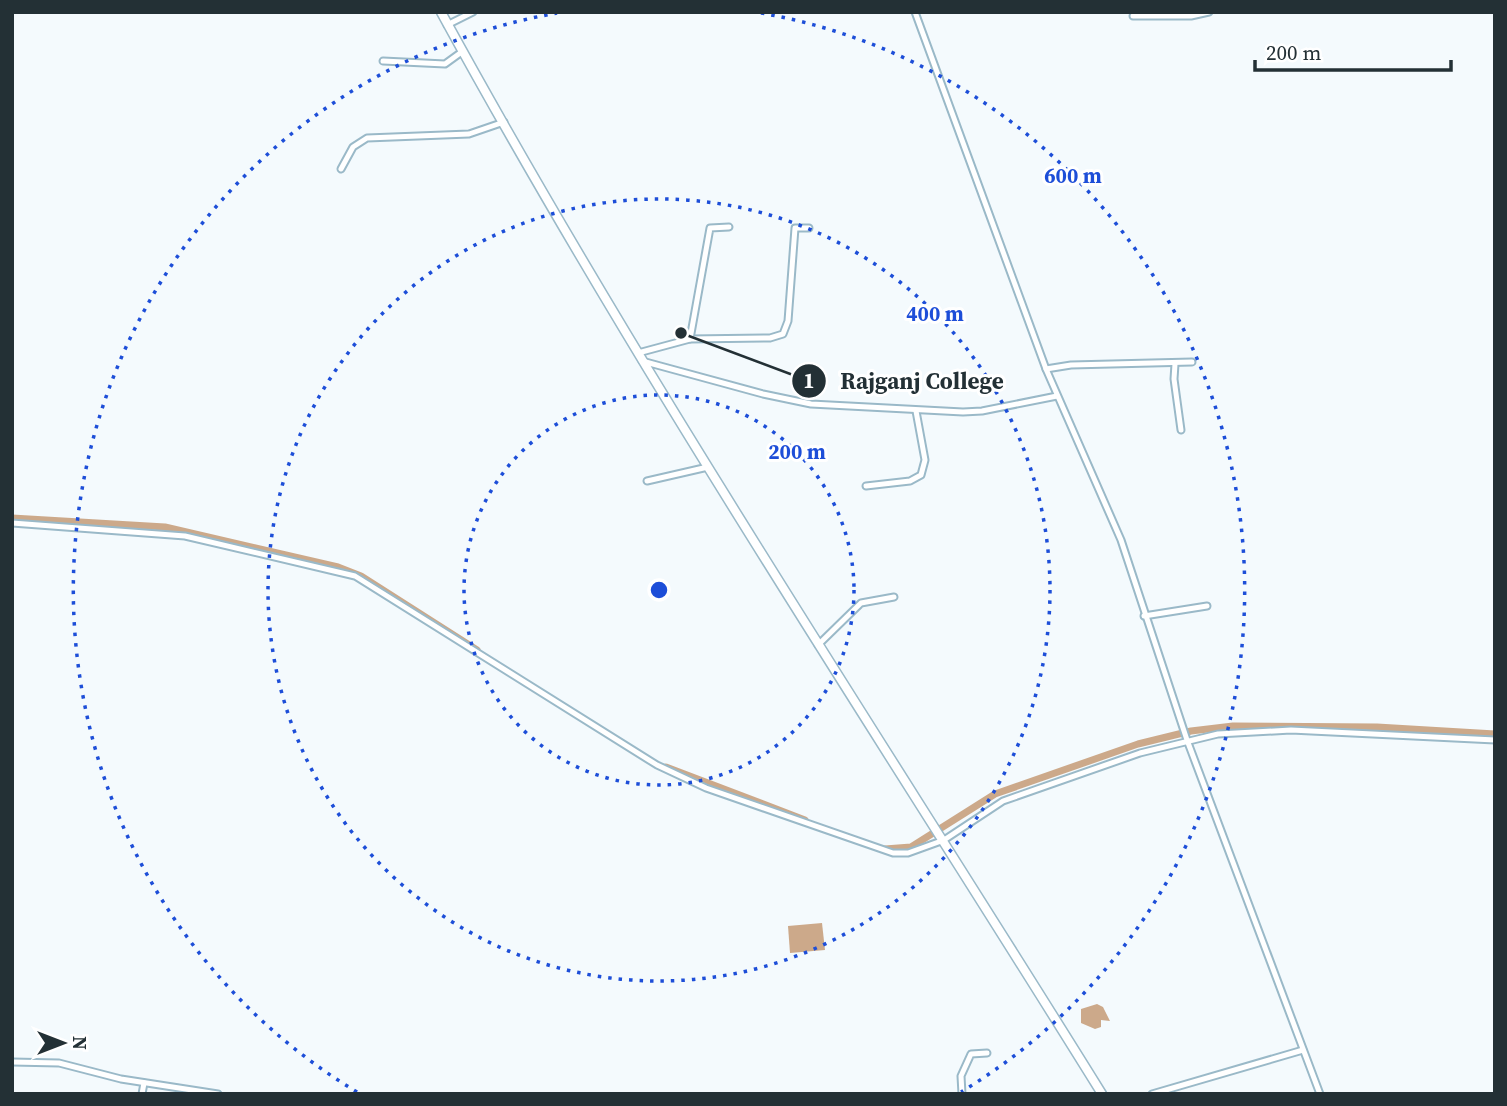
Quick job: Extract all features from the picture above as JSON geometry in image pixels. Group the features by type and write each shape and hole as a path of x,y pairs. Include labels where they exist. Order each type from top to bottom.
{"street":[{"path":"441,12 640,357 818,645 1102,1094"},
{"path":"447,24 473,12"},
{"path":"915,12 1046,369 1121,540 1144,616 1186,735 1320,1094"},
{"path":"1133,16 1191,16 1209,12"},
{"path":"383,61 445,64 463,51"},
{"path":"341,169 353,147 367,138 469,134 504,122"},
{"path":"690,339 710,228 729,227"},
{"path":"640,357 690,339 770,338 783,334 788,321 794,228 809,228"},
{"path":"640,357 790,400 916,411 982,411 1057,396"},
{"path":"1046,369 1083,365 1192,362"},
{"path":"1175,364 1174,379 1181,430"},
{"path":"866,486 910,481 921,475 925,460 916,411"},
{"path":"648,481 708,467"},
{"path":"12,523 185,536 355,576 657,765 706,788 893,853 908,853 1003,801 1186,735 1291,730 1495,740"},
{"path":"818,645 862,603 894,597"},
{"path":"1144,616 1207,606"},
{"path":"1152,1094 1303,1050"},
{"path":"962,1094 961,1076 971,1054 987,1052"},
{"path":"12,1062 59,1063 145,1083 218,1094"},
{"path":"142,1094 145,1083"}],"shaded area":[{"path":"822,923 825,950 790,953 788,926"},
{"path":"1097,1004 1103,1007 1110,1021 1101,1020 1101,1027 1095,1029 1081,1023 1081,1009"}],"waterway":[{"path":"12,518 165,527 338,567 361,576 477,650"},
{"path":"885,849 911,847 995,794 1138,744 1191,731 1233,726 1377,727 1495,734"},
{"path":"666,767 805,820"}],"place":[{"name":"Rajganj College","path":"681,333"}]}
